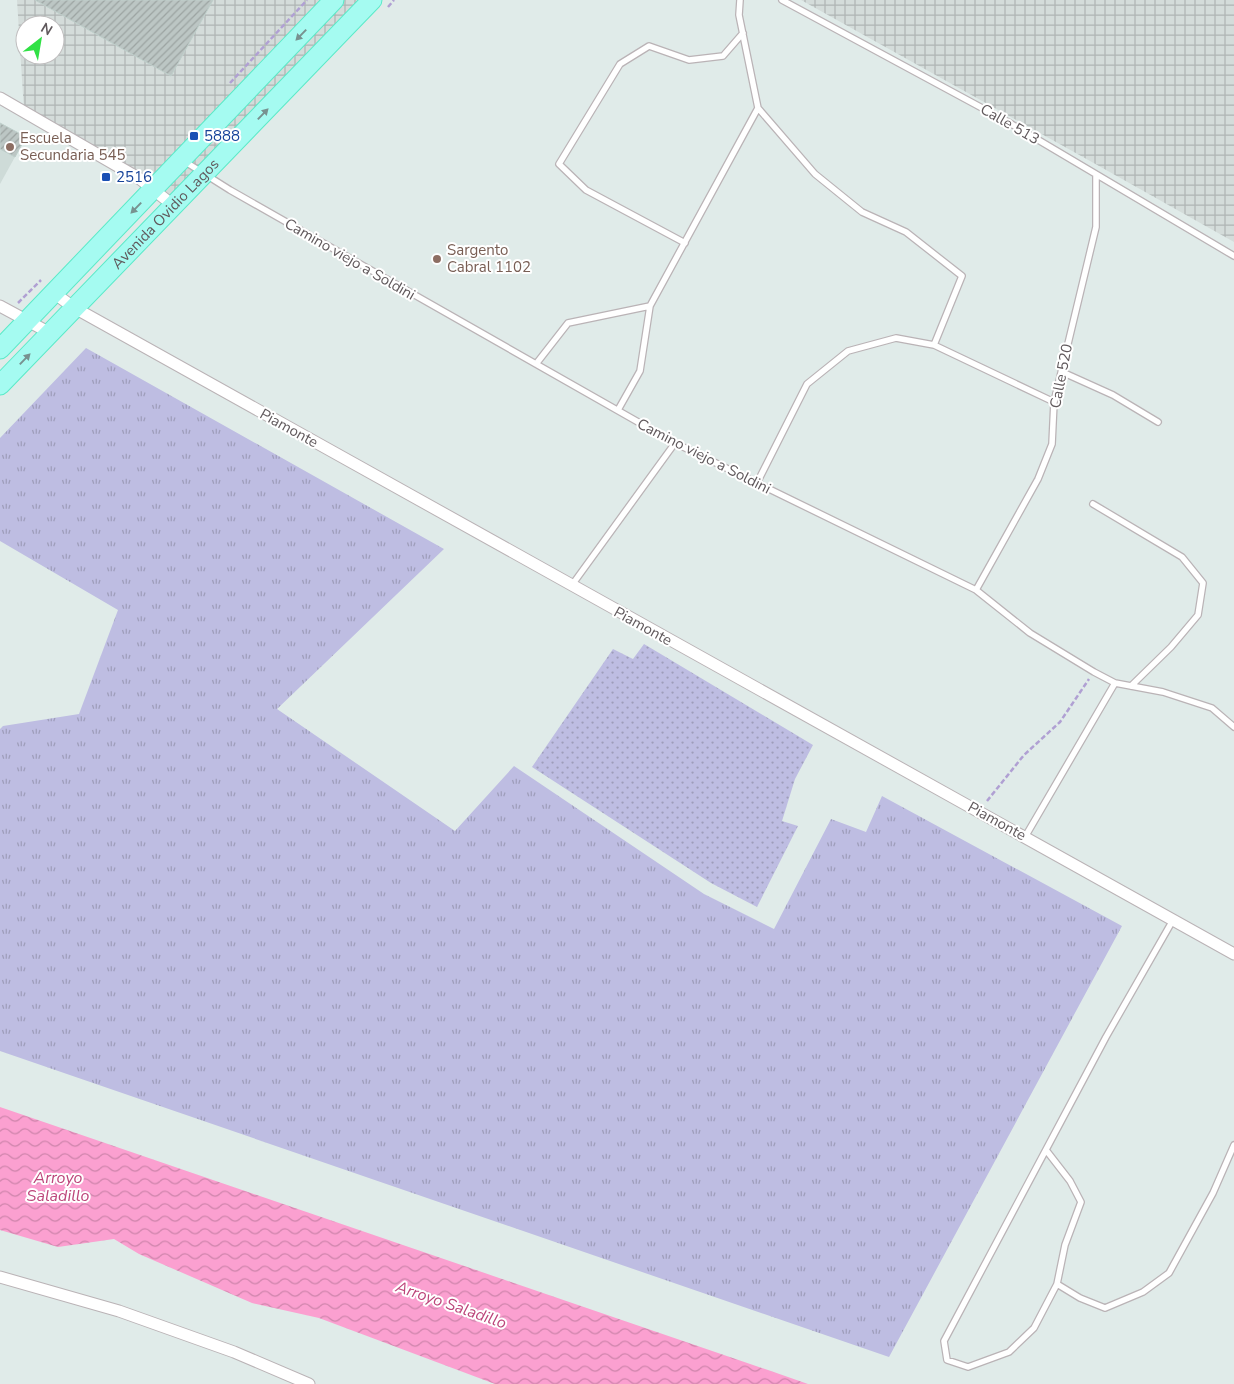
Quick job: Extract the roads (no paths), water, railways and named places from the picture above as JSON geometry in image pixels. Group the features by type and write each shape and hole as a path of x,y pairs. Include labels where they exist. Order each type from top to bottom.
{"main road":[{"name":"Avenida Ovidio Lagos","path":"0,349 334,0"},
{"name":"Avenida Ovidio Lagos","path":"0,385 73,307 174,206 372,0"}],"street":[{"path":"0,98 140,179 174,206"},
{"name":"Piamonte","path":"54,293 73,307 571,586 1234,954"},
{"path":"0,306 50,333"},
{"path":"0,1277 119,1312 234,1352 309,1384"}],"lane":[{"path":"740,0 739,15 758,108 815,174 862,212 906,232 962,276 934,345"},
{"name":"Calle 513","path":"782,0 1008,122 1096,176 1234,256"},
{"path":"684,243 586,190 559,164 620,64 649,46 689,60 723,56 743,33"},
{"path":"618,410 640,371 650,306 758,108"},
{"name":"Camino viejo a Soldini","path":"182,160 675,443 976,590 1030,634 1114,683 1163,692 1212,708 1234,727"},
{"name":"Calle 520","path":"976,590 1042,470 1052,444 1054,402 1096,227 1096,176"},
{"path":"536,364 568,323 650,306"},
{"path":"757,483 806,384 848,351 896,338 934,345 1054,402"},
{"path":"1062,372 1113,395 1158,422"},
{"path":"571,586 675,443"},
{"path":"1093,504 1182,558 1203,583 1198,615 1171,647 1130,686"},
{"path":"1025,837 1114,683"},
{"path":"1046,1150 1070,1180 1081,1202 1065,1245 1057,1284 1034,1328 1009,1352 968,1367 947,1360 944,1341 1106,1037 1173,920"},
{"path":"1057,1284 1080,1298 1105,1308 1143,1292 1169,1273 1213,1193 1234,1145"}],"water":[{"name":"Arroyo Saladillo","path":"0,1107 808,1384 495,1384 319,1318 252,1303 139,1254 114,1239 58,1247 0,1230"}],"place":[{"name":"5888","path":"194,136"},
{"name":"Escuela Secundaria 545","path":"10,147"},
{"name":"2516","path":"106,177"},
{"name":"Sargento Cabral 1102","path":"437,259"}]}
